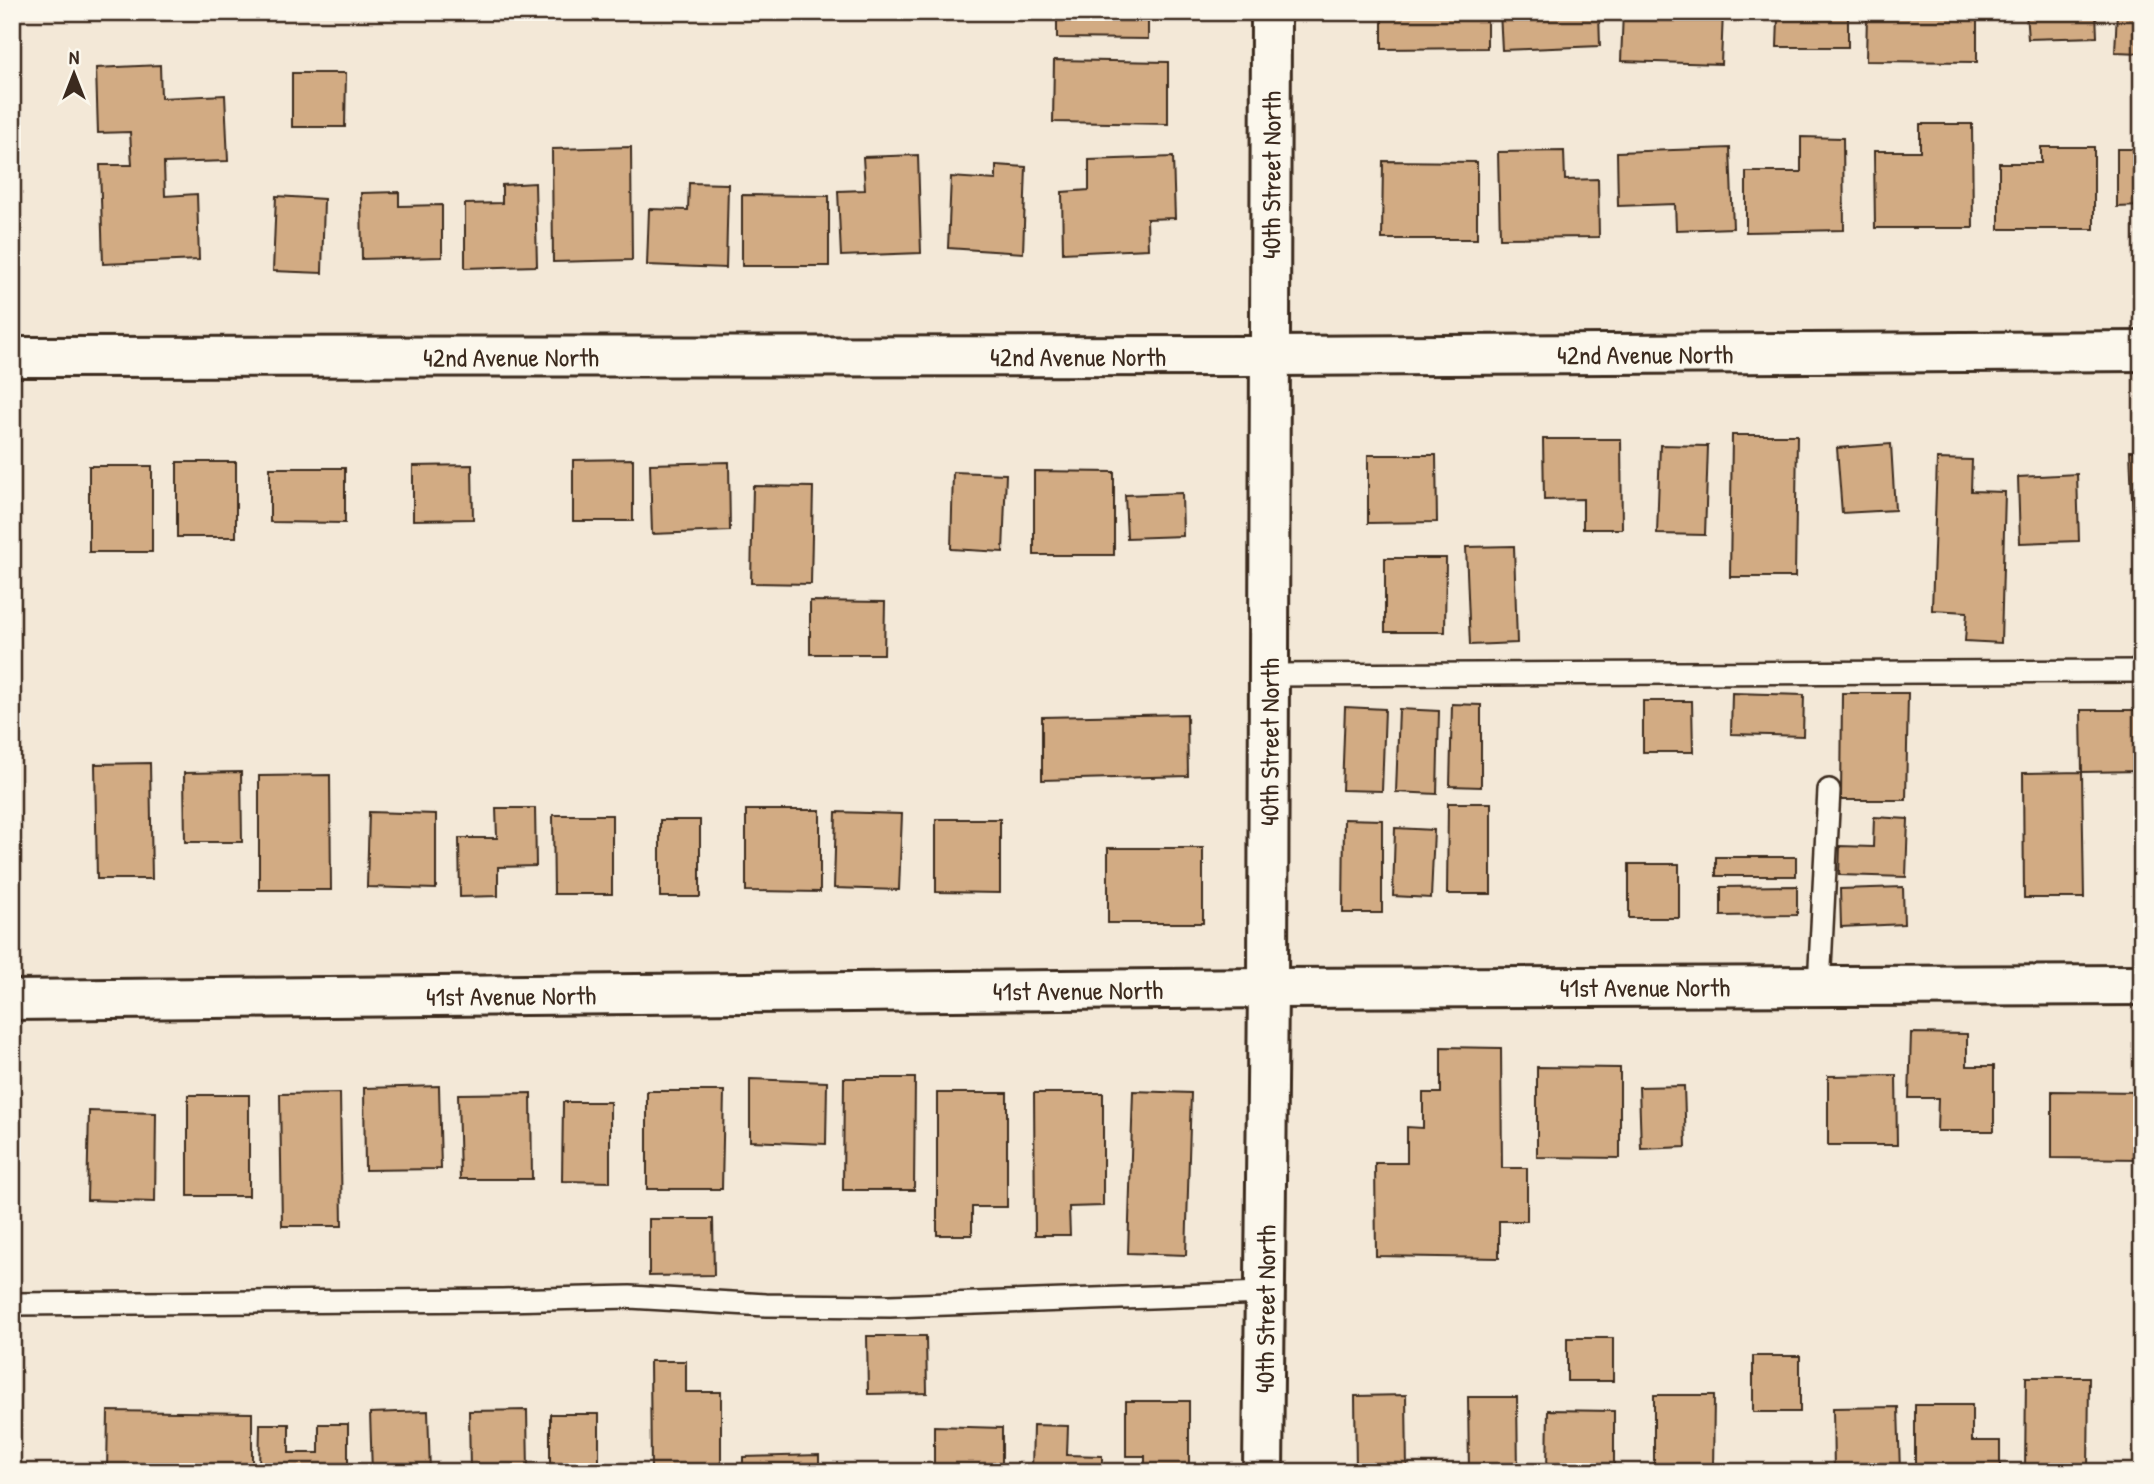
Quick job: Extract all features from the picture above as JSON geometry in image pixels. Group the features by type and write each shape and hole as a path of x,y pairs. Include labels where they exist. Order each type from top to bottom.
{"street":[{"name":"40th Street North","path":"1262,1472 1268,988 1271,12"},
{"name":"42nd Avenue North","path":"12,357 1269,356 2142,351"},
{"name":"41st Avenue North","path":"12,1000 1268,988 2142,985"}],"lane":[{"path":"1268,675 2142,671"},
{"path":"1819,986 1829,790"},
{"path":"12,1304 629,1297 766,1304 890,1306 1265,1293"}],"building":[{"path":"1057,12 1148,12 1148,39 1057,38"},
{"path":"1382,12 1487,12 1487,48 1382,49"},
{"path":"1500,12 1599,12 1600,46 1502,50"},
{"path":"1623,12 1723,12 1721,64 1621,61"},
{"path":"1743,12 1848,12 1848,47 1777,47 1778,18 1743,18"},
{"path":"1867,12 1977,12 1977,62 1866,61"},
{"path":"1991,12 2096,12 2097,37 2028,39 2026,13"},
{"path":"2117,12 2142,12 2142,53 2115,52"},
{"path":"1054,60 1168,62 1168,124 1053,122"},
{"path":"160,65 161,98 225,95 228,161 164,163 165,196 197,194 199,260 103,264 100,165 132,165 130,132 98,133 96,68"},
{"path":"292,73 346,73 345,127 292,127"},
{"path":"1920,124 1972,124 1973,228 1875,228 1874,151 1920,151"},
{"path":"1801,137 1843,138 1844,230 1746,232 1746,172 1801,172"},
{"path":"631,147 632,260 553,262 552,149"},
{"path":"2041,147 2094,147 2094,229 1999,229 1999,163 2041,163"},
{"path":"1730,148 1733,228 1676,230 1675,204 1618,206 1617,152"},
{"path":"2117,149 2142,149 2142,206 2117,207"},
{"path":"1564,151 1565,180 1598,179 1599,237 1500,238 1498,152"},
{"path":"918,155 921,253 841,256 838,191 865,190 863,157"},
{"path":"1173,157 1175,218 1147,219 1148,249 1063,253 1062,192 1089,190 1089,160"},
{"path":"1383,161 1477,162 1477,239 1382,239"},
{"path":"996,165 1026,167 1023,253 948,248 951,177 996,180"},
{"path":"535,183 537,266 465,268 465,204 502,203 502,185"},
{"path":"689,183 728,184 726,268 647,265 649,209 688,210"},
{"path":"399,192 399,206 442,205 442,257 362,259 361,193"},
{"path":"742,195 829,196 829,266 742,266"},
{"path":"276,196 324,199 322,273 273,271"},
{"path":"1732,435 1797,435 1795,577 1730,577"},
{"path":"1543,439 1621,439 1622,529 1583,529 1583,499 1544,500"},
{"path":"1891,444 1895,510 1842,513 1837,448"},
{"path":"1660,445 1708,446 1705,535 1657,534"},
{"path":"2130,451 2142,451 2142,521 2133,522"},
{"path":"1368,455 1436,455 1437,522 1368,523"},
{"path":"633,459 633,521 573,521 573,460"},
{"path":"1937,459 1972,460 1971,491 2005,492 2001,643 1965,641 1967,612 1932,610"},
{"path":"177,462 236,462 236,537 177,537"},
{"path":"729,462 730,531 652,534 650,464"},
{"path":"472,465 473,519 413,520 413,466"},
{"path":"89,466 152,466 152,552 89,552"},
{"path":"270,468 345,468 345,523 270,522"},
{"path":"1034,471 1114,472 1114,555 1034,555"},
{"path":"953,472 1006,474 1003,552 951,549"},
{"path":"2077,474 2079,541 2020,543 2018,477"},
{"path":"753,486 813,487 811,584 751,583"},
{"path":"1182,493 1183,536 1127,538 1125,495"},
{"path":"1514,546 1517,643 1470,645 1466,547"},
{"path":"1385,558 1446,558 1445,632 1385,632"},
{"path":"810,601 885,602 884,654 810,654"},
{"path":"1732,693 1804,695 1803,736 1731,734"},
{"path":"1842,693 1908,693 1906,800 1841,800"},
{"path":"1643,701 1692,701 1693,752 1643,752"},
{"path":"1452,704 1481,705 1481,787 1450,786"},
{"path":"1345,707 1385,709 1382,791 1342,790"},
{"path":"1399,709 1439,711 1437,794 1396,792"},
{"path":"2081,710 2142,710 2142,771 2082,772"},
{"path":"1187,714 1188,776 1042,780 1042,717"},
{"path":"150,763 152,879 97,879 95,764"},
{"path":"241,772 242,842 185,842 184,773"},
{"path":"2082,772 2084,898 2024,898 2023,773"},
{"path":"330,775 331,890 259,890 259,776"},
{"path":"1448,803 1491,803 1491,894 1447,894"},
{"path":"496,808 535,808 536,866 498,867 498,896 460,897 459,838 497,838"},
{"path":"746,810 820,810 820,892 746,891"},
{"path":"369,812 436,814 436,889 367,887"},
{"path":"836,812 902,814 899,890 834,888"},
{"path":"553,815 612,815 612,894 554,894"},
{"path":"1874,817 1908,819 1906,877 1839,875 1840,846 1873,847"},
{"path":"936,819 1000,819 1000,893 936,892"},
{"path":"1344,819 1382,820 1382,913 1343,913"},
{"path":"660,820 700,820 700,897 660,897"},
{"path":"1395,828 1434,830 1431,898 1393,896"},
{"path":"1108,848 1203,848 1203,923 1108,923"},
{"path":"1716,857 1796,857 1796,876 1716,876"},
{"path":"1629,864 1679,864 1679,918 1629,918"},
{"path":"1797,886 1797,915 1721,916 1721,887"},
{"path":"1903,887 1904,924 1841,927 1840,889"},
{"path":"1911,1033 1967,1034 1967,1066 1994,1066 1994,1131 1937,1131 1938,1098 1909,1098"},
{"path":"1441,1047 1501,1048 1502,1168 1527,1168 1527,1221 1499,1221 1499,1258 1376,1256 1375,1163 1407,1163 1407,1127 1423,1128 1423,1093 1441,1093"},
{"path":"1537,1067 1620,1068 1620,1158 1537,1157"},
{"path":"1896,1075 1897,1145 1828,1145 1828,1076"},
{"path":"844,1078 915,1078 914,1190 843,1190"},
{"path":"750,1079 827,1082 826,1144 750,1141"},
{"path":"439,1086 441,1169 365,1170 364,1088"},
{"path":"1684,1086 1686,1147 1641,1149 1639,1087"},
{"path":"647,1091 724,1091 722,1189 647,1189"},
{"path":"1133,1091 1191,1093 1186,1255 1128,1253"},
{"path":"2052,1091 2142,1092 2142,1159 2052,1158"},
{"path":"340,1093 342,1226 282,1226 280,1094"},
{"path":"531,1093 532,1179 460,1179 458,1094"},
{"path":"937,1093 1007,1093 1007,1207 972,1207 972,1235 937,1235"},
{"path":"1034,1093 1103,1093 1103,1206 1069,1207 1070,1235 1035,1235"},
{"path":"188,1095 249,1095 249,1196 188,1196"},
{"path":"563,1102 610,1102 610,1182 562,1181"},
{"path":"89,1111 156,1113 155,1202 87,1200"},
{"path":"649,1219 713,1219 714,1275 649,1276"},
{"path":"867,1336 926,1336 927,1393 868,1394"},
{"path":"1567,1338 1613,1338 1613,1381 1567,1381"},
{"path":"1753,1356 1800,1356 1800,1412 1753,1412"},
{"path":"650,1361 686,1361 686,1392 721,1392 721,1472 651,1472"},
{"path":"2026,1377 2089,1377 2088,1472 2025,1472"},
{"path":"1406,1395 1407,1472 1356,1472 1355,1396"},
{"path":"1654,1395 1714,1395 1713,1472 1654,1472"},
{"path":"1468,1397 1517,1397 1518,1472 1469,1472"},
{"path":"1126,1401 1189,1401 1189,1472 1145,1472 1145,1456 1126,1456"},
{"path":"2138,1401 2142,1401 2142,1472 2136,1472"},
{"path":"1915,1405 1972,1405 1972,1441 2000,1441 2000,1472 1915,1472"},
{"path":"1898,1407 1900,1472 1834,1472 1833,1408"},
{"path":"527,1410 528,1472 470,1472 469,1411"},
{"path":"1548,1410 1614,1411 1614,1472 1547,1472"},
{"path":"108,1411 252,1413 252,1472 107,1472"},
{"path":"428,1411 430,1472 372,1472 370,1413"},
{"path":"550,1414 599,1414 599,1472 550,1472"},
{"path":"260,1424 289,1424 289,1453 319,1453 319,1424 348,1424 348,1472 259,1472"},
{"path":"1033,1425 1068,1426 1067,1455 1102,1456 1102,1472 1032,1472"},
{"path":"934,1426 1002,1428 1002,1472 934,1472"},
{"path":"819,1455 819,1472 743,1472 743,1457"}]}
